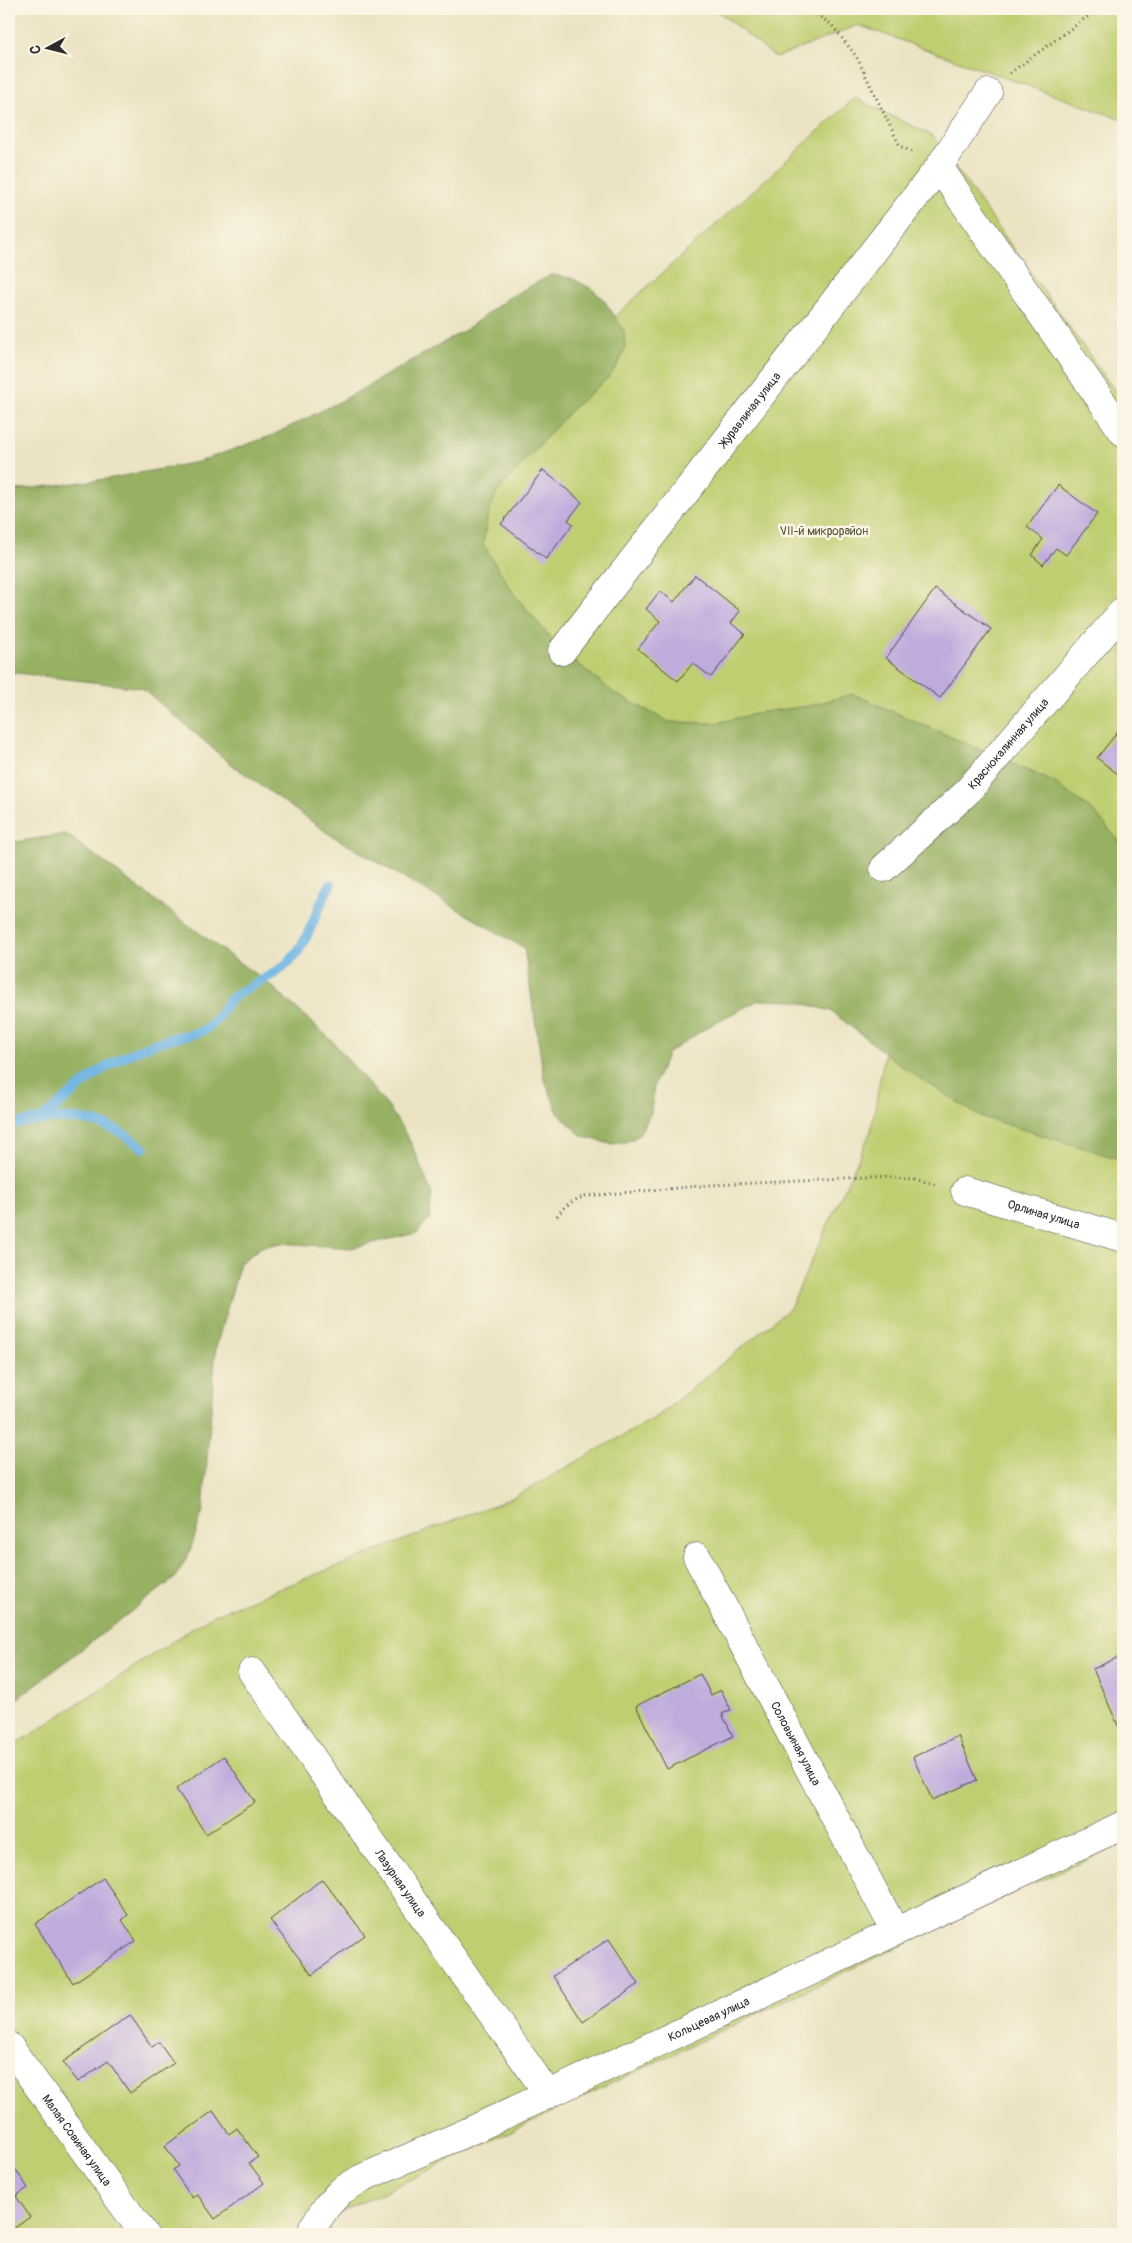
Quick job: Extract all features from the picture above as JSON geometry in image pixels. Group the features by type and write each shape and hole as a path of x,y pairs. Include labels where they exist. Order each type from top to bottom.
{"street":[{"name":"Журавлиная улица","path":"562,651 939,167 988,93"},
{"path":"939,167 1123,432"},
{"name":"Краснокалинная улица","path":"884,868 965,794 1123,611"},
{"name":"Орлиная улица","path":"965,1191 1123,1238"},
{"name":"Соловьиная улица","path":"698,1557 895,1931"},
{"name":"Лазурная улица","path":"252,1672 548,2094"},
{"name":"Кольцевая улица","path":"312,2234 313,2227 327,2206 341,2191 362,2178 548,2094 1123,1825"},
{"name":"Малая Совиная улица","path":"9,2046 144,2234"}],"path":[{"path":"808,9 831,24 856,56 900,146 939,167"},
{"path":"988,93 1019,64 1098,9"},
{"path":"557,1216 564,1207 574,1200 586,1196 711,1185 889,1177 916,1178 965,1191"}],"green space":[{"path":"715,9 1123,9 1123,120 858,25 776,58"},
{"name":"VII-й микрорайон","path":"855,98 933,136 1123,402 1123,1844 1013,1892 331,2217 328,2234 9,2234 9,1749 213,1615 514,1497 658,1416 790,1308 871,1131 897,982 427,565 535,389"},
{"path":"551,275 571,278 592,289 604,300 624,331 625,347 620,361 609,377 571,410 497,492 487,519 483,544 514,594 562,651 614,693 669,722 716,723 763,712 809,706 853,694 1054,782 1095,813 1123,846 1123,1160 979,1116 903,1067 831,1011 794,1001 759,1000 714,1023 668,1053 654,1085 651,1113 638,1136 624,1143 610,1144 582,1136 558,1113 544,1078 524,948 329,834 231,764 142,688 9,672 9,491 107,479 198,462 271,436 343,400 467,329 508,298"},
{"path":"66,834 275,989 331,1040 390,1109 411,1143 432,1194 429,1219 417,1233 351,1248 281,1243 261,1247 240,1263 216,1347 203,1510 190,1551 176,1577 9,1705 9,843"}],"building":[{"path":"543,470 582,502 568,520 573,524 546,559 501,524"},
{"path":"1058,485 1097,514 1066,555 1056,548 1043,565 1032,555 1043,539 1027,527"},
{"path":"695,575 740,611 731,623 745,634 711,677 693,663 678,681 638,649 660,621 646,609 660,591 674,602"},
{"path":"935,589 991,629 940,698 886,658"},
{"path":"1123,725 1123,778 1097,758"},
{"path":"1123,1655 1123,1728 1120,1730 1093,1669"},
{"path":"700,1674 711,1695 721,1690 731,1710 722,1714 733,1736 667,1769 636,1706"},
{"path":"958,1736 977,1780 932,1800 913,1757"},
{"path":"224,1756 255,1802 206,1834 176,1789"},
{"path":"103,1878 128,1915 122,1920 136,1941 73,1983 35,1924"},
{"path":"322,1879 365,1935 312,1975 270,1920"},
{"path":"609,1939 639,1984 583,2022 553,1976"},
{"path":"130,2015 152,2047 159,2042 174,2063 130,2093 108,2061 78,2082 63,2062"},
{"path":"213,2111 229,2134 237,2128 258,2157 249,2163 264,2183 215,2219 197,2194 192,2198 173,2170 179,2166 165,2146"},
{"path":"9,2160 28,2188 16,2196 30,2217 9,2232"}],"waterway":[{"path":"41,1119 103,1069 120,1059 158,1043 195,1034 207,1028 215,1021 232,998 283,967 297,953 303,943 331,884"},
{"path":"9,1125 51,1119 91,1121 121,1133 143,1148"}]}
